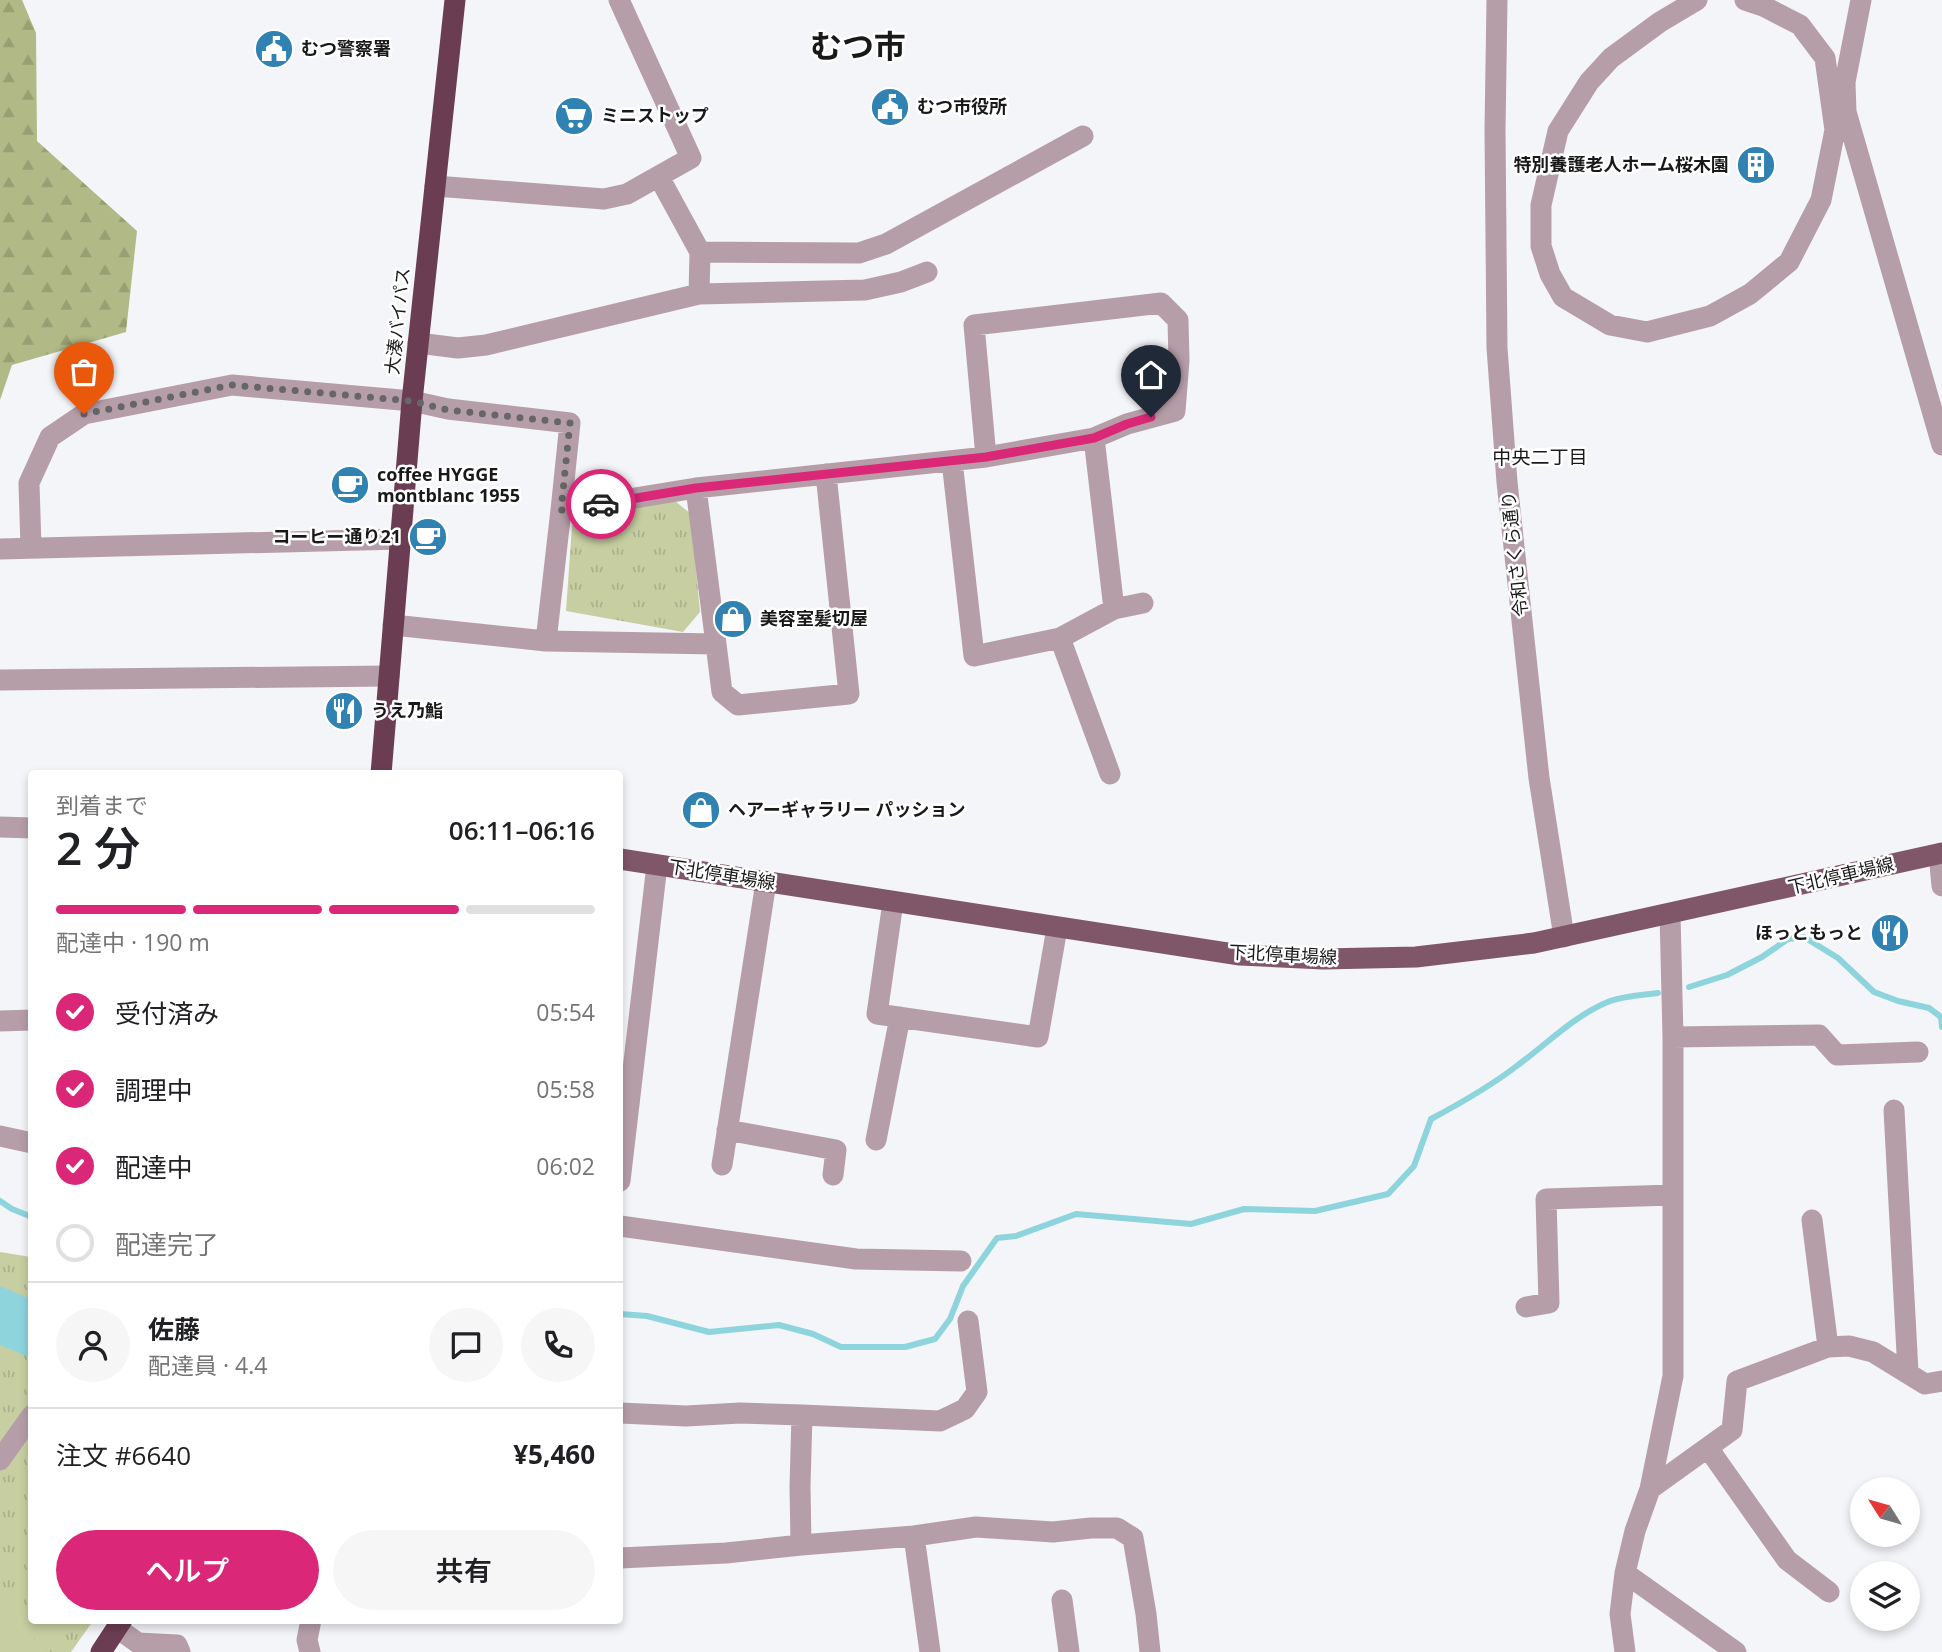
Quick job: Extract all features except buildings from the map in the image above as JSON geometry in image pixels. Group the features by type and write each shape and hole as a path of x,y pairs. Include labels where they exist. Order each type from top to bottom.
{"highway":[{"name":"大湊バイパス","path":"381,770 412,401 455,0"},
{"path":"101,1652 120,1624"}],"main road":[{"name":"下北停車場線","path":"623,859 1240,955 1323,959 1416,957 1534,943 1941,853"}],"street":[{"path":"435,186 604,200 627,194 691,158 619,0"},
{"name":"令和さくら通り","path":"1497,0 1496,348 1507,482 1538,765 1564,937"},
{"path":"1698,0 1660,22 1611,58 1589,82 1558,131 1541,205 1541,246 1550,274 1563,297 1610,325 1647,331 1710,316 1750,294 1789,262 1821,200 1861,0"},
{"path":"1745,0 1800,25 1825,58 1839,113 1942,445"},
{"path":"700,252 859,253 886,244 1083,136"},
{"path":"659,177 700,252 699,293"},
{"path":"418,343 458,348 486,345 699,293 865,289 901,282 927,272"},
{"path":"561,510 696,488 986,457 1094,438 1127,424 1175,411 1179,361 1178,320 1161,303 974,325 986,457"},
{"path":"31,547 29,484 50,437 84,414 232,385 412,401 448,410 570,423 546,641"},
{"path":"1094,438 1114,609"},
{"path":"952,461 974,656 1060,638 1114,609 1143,603"},
{"path":"696,488 722,692 738,705 849,694 827,474"},
{"path":"0,549 401,539"},
{"path":"393,625 546,641 716,645"},
{"path":"1060,638 1110,774"},
{"path":"0,680 389,676"},
{"path":"0,827 28,828"},
{"path":"1941,853 1942,886"},
{"path":"623,1155 657,865"},
{"path":"722,1165 766,882"},
{"path":"893,902 877,1014 1038,1037 1057,928"},
{"path":"1625,1652 1620,1614 1625,1573 1635,1531 1650,1489 1673,1376 1673,1037 1670,914"},
{"path":"876,1140 900,1017"},
{"path":"0,1021 28,1020"},
{"path":"1673,1037 1819,1035 1837,1055 1918,1052"},
{"path":"1895,1110 1908,1372"},
{"path":"727,1130 836,1150 833,1175"},
{"path":"0,1136 28,1142"},
{"path":"1527,1307 1549,1303 1546,1199 1672,1195"},
{"path":"1812,1220 1828,1347"},
{"path":"623,1226 856,1259 961,1261"},
{"path":"623,1413 686,1416 740,1412 940,1422 965,1409 977,1392 968,1321"},
{"path":"1650,1489 1732,1430 1737,1381 1828,1347 1849,1346 1873,1352 1925,1384 1942,1381"},
{"path":"801,1545 802,1415"},
{"path":"0,1460 28,1421"},
{"path":"1708,1448 1787,1560 1829,1592"},
{"path":"623,1558 726,1553 976,1527 1053,1532 1116,1528 1133,1538 1150,1652"},
{"path":"914,1535 930,1652"},
{"path":"1625,1573 1736,1652"},
{"path":"1062,1600 1069,1652"},
{"path":"120,1624 138,1643 177,1645 180,1652"},
{"path":"310,1652 307,1640 311,1624"}],"green space":[{"path":"0,0 22,0 36,33 37,141 137,231 126,332 12,365 0,400"},
{"path":"675,501 691,514 700,612 683,632 566,611 572,526 580,517"},
{"path":"0,1252 28,1257 28,1624 91,1624 71,1652 0,1652"},
{"path":"0,1601 28,1620 28,1624 41,1629 25,1652 0,1652"}],"water":[{"path":"0,1286 28,1298 28,1357 0,1345"}],"waterway":[{"path":"1689,987 1727,975 1762,957 1788,939 1804,937 1838,958 1874,992 1929,1008 1941,1017 1942,1027"},
{"path":"623,1314 647,1316 709,1332 779,1325 813,1334 841,1347 905,1347 935,1339 950,1319 963,1286 997,1238 1016,1236 1076,1214 1191,1224 1244,1209 1315,1211 1388,1194 1414,1166 1431,1119 1497,1080 1597,1007 1622,998 1658,993"},
{"path":"0,1201 28,1215"}],"way so far":[{"path":"84,414 232,385 412,401 448,410 570,423 561,510 601,504"}],"place":[{"name":"むつ警察署","path":"274,49"},
{"name":"むつ市役所","path":"890,107"},
{"name":"ミニストップ","path":"574,116"},
{"name":"特別養護老人ホーム桜木園","path":"1756,165"},
{"name":"coffee HYGGE montblanc 1955","path":"350,485"},
{"name":"コーヒー通り21","path":"428,537"},
{"name":"美容室髪切屋","path":"733,619"},
{"name":"うえ乃鮨","path":"344,711"},
{"name":"ヘアーギャラリー パッション","path":"701,810"},
{"name":"ほっともっと","path":"1890,933"}],"district":[{"name":"むつ市","path":"858,47"},
{"name":"中央二丁目","path":"1540,457"}],"route":[{"path":"601,504 696,488 986,457 1094,438 1151,417"}]}
